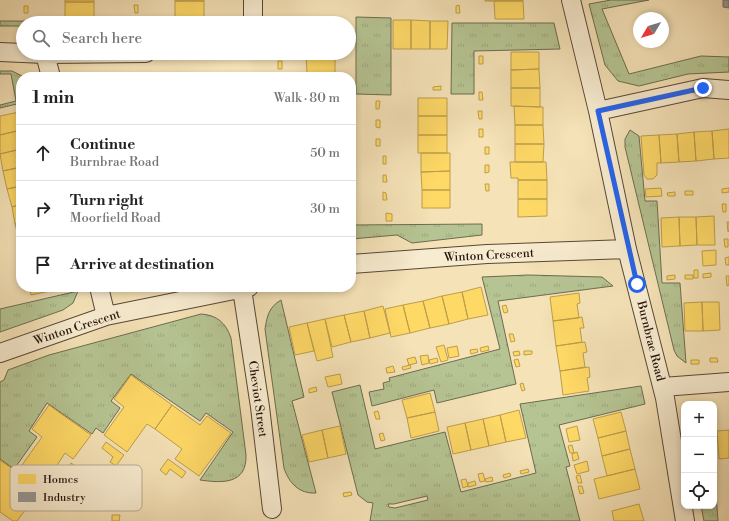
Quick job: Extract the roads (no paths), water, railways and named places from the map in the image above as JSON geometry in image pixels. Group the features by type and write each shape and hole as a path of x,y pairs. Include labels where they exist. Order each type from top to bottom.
{"street":[{"path":"253,0 253,16"},
{"name":"Burnbrae Road","path":"571,0 598,111 627,250 663,387 685,521"},
{"path":"0,52 16,53"},
{"path":"47,60 50,72"},
{"path":"598,111 703,88 729,90"},
{"name":"Winton Crescent","path":"356,264 487,254 627,250"},
{"path":"101,292 106,316"},
{"name":"Winton Crescent","path":"0,353 106,316 224,292"},
{"name":"Cheviot Street","path":"246,292 272,509"},
{"path":"663,387 729,382"}]}
